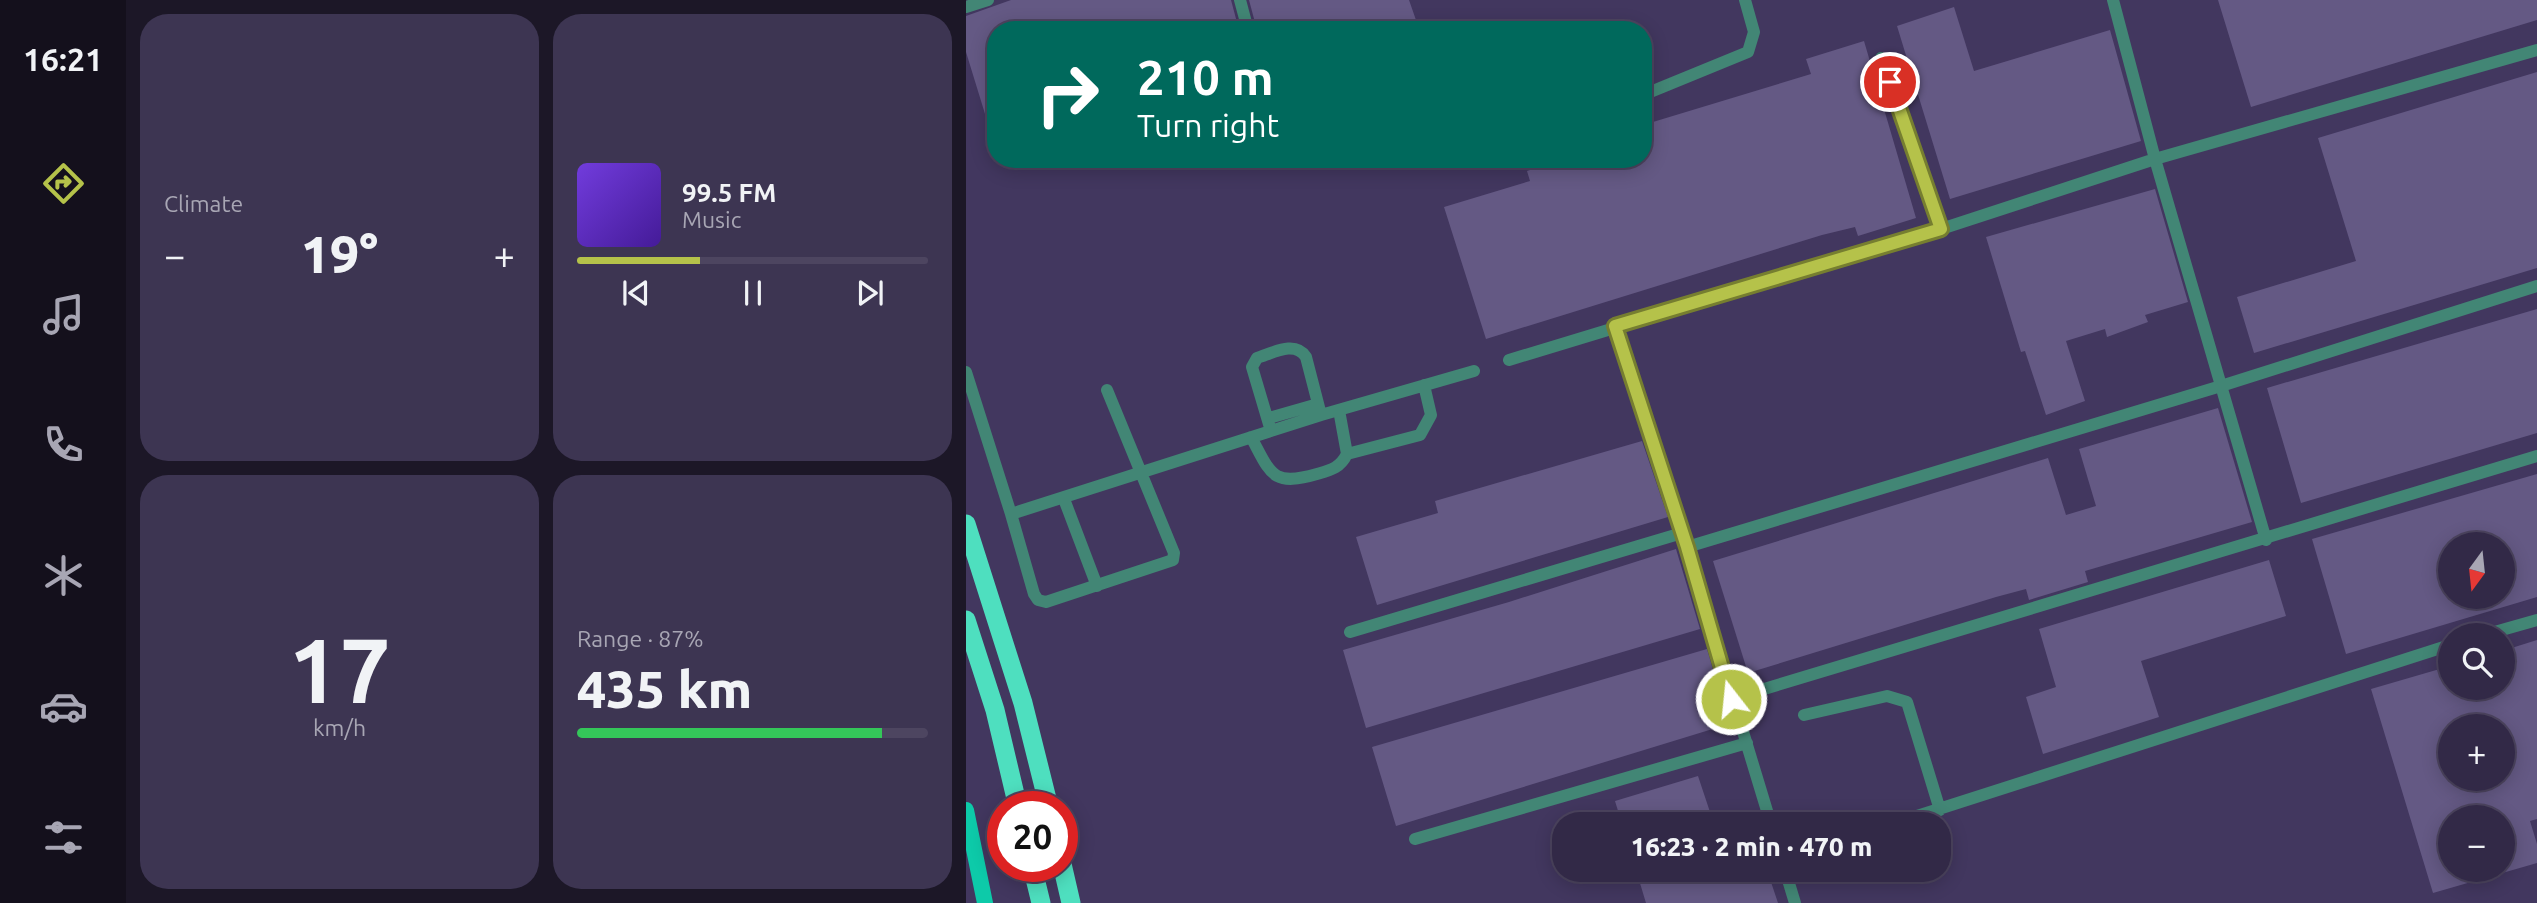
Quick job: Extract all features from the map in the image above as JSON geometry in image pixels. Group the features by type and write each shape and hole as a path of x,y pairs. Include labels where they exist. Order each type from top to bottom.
{"highway":[{"path":"966,524 1023,703 1044,791"},
{"path":"966,620 995,710 1014,791"},
{"path":"1036,882 1041,903"},
{"path":"1066,882 1071,903"}],"main road":[{"path":"966,810 985,903"}],"lane":[{"path":"966,7 988,0"},
{"path":"1240,0 1246,21"},
{"path":"1652,91 1748,52 1754,32 1745,0"},
{"path":"2113,1 2166,155 2221,386 2266,540"},
{"path":"1509,360 1941,229 2166,155 2537,50"},
{"path":"1881,58 1941,229"},
{"path":"1687,547 2221,386 2537,286"},
{"path":"1615,326 1687,547 1767,812"},
{"path":"1270,425 1252,367 1257,358 1294,347 1303,352 1319,410"},
{"path":"1011,514 1251,438 1270,425 1319,410 1339,410 1474,371"},
{"path":"966,372 1038,600 1046,602 1172,560 1174,553 1107,390"},
{"path":"1251,438 1268,469 1291,482 1336,469 1347,454 1420,435 1431,415 1424,386"},
{"path":"1339,410 1347,454"},
{"path":"1731,699 2266,540 2537,456"},
{"path":"1065,499 1097,586"},
{"path":"1350,632 1682,533"},
{"path":"2515,626 2537,620"},
{"path":"1933,812 2355,673 2438,649"},
{"path":"1804,715 1886,696 1907,702 1940,810"},
{"path":"1415,839 1747,743"},
{"path":"1789,882 1795,903"}],"building":[{"path":"1011,0 1231,0 1237,21 987,21 987,120 966,52 966,16"},
{"path":"1249,0 1409,0 1416,21 1255,21"},
{"path":"2218,0 2537,0 2537,20 2251,107"},
{"path":"1954,7 1974,71 2110,30 2141,141 1950,199 1897,26"},
{"path":"1864,41 1916,218 1858,236 1855,227 1822,235 1486,339 1444,207 1530,181 1527,171 1536,168 1652,168 1652,122 1811,74 1806,59"},
{"path":"2537,72 2537,268 2254,353 2237,297 2356,261 2318,138"},
{"path":"2155,189 2188,302 2145,315 2148,322 2107,337 2105,329 2066,341 2085,401 2046,415 2025,351 2021,352 1986,237"},
{"path":"2537,309 2537,433 2301,503 2267,388"},
{"path":"2218,408 2252,522 2085,571 2088,582 2029,600 2026,589 1748,673 1713,561 2048,458 2066,515 2096,506 2079,449"},
{"path":"1642,441 1668,517 1377,605 1356,537 1438,513 1435,501"},
{"path":"2537,474 2537,597 2515,604 2515,532 2438,532 2438,609 2497,609 2450,623 2438,623 2438,627 2346,654 2312,539"},
{"path":"1676,549 1700,629 1366,728 1343,650 1509,602"},
{"path":"2269,560 2286,616 2141,661 2159,717 2043,754 2026,697 2056,687 2039,629"},
{"path":"2537,640 2537,819 2530,821 2537,844 2537,863 2515,869 2515,805 2438,805 2438,882 2471,882 2433,893 2371,689 2438,669 2438,700 2515,700 2515,647"},
{"path":"1707,649 1729,724 1396,826 1372,747"},
{"path":"1698,776 1710,812 1618,812 1615,801"},
{"path":"1640,882 1771,882 1778,903 1646,903"}],"route":[{"path":"1731,699 1687,547 1615,326 1941,229 1890,82"}]}
